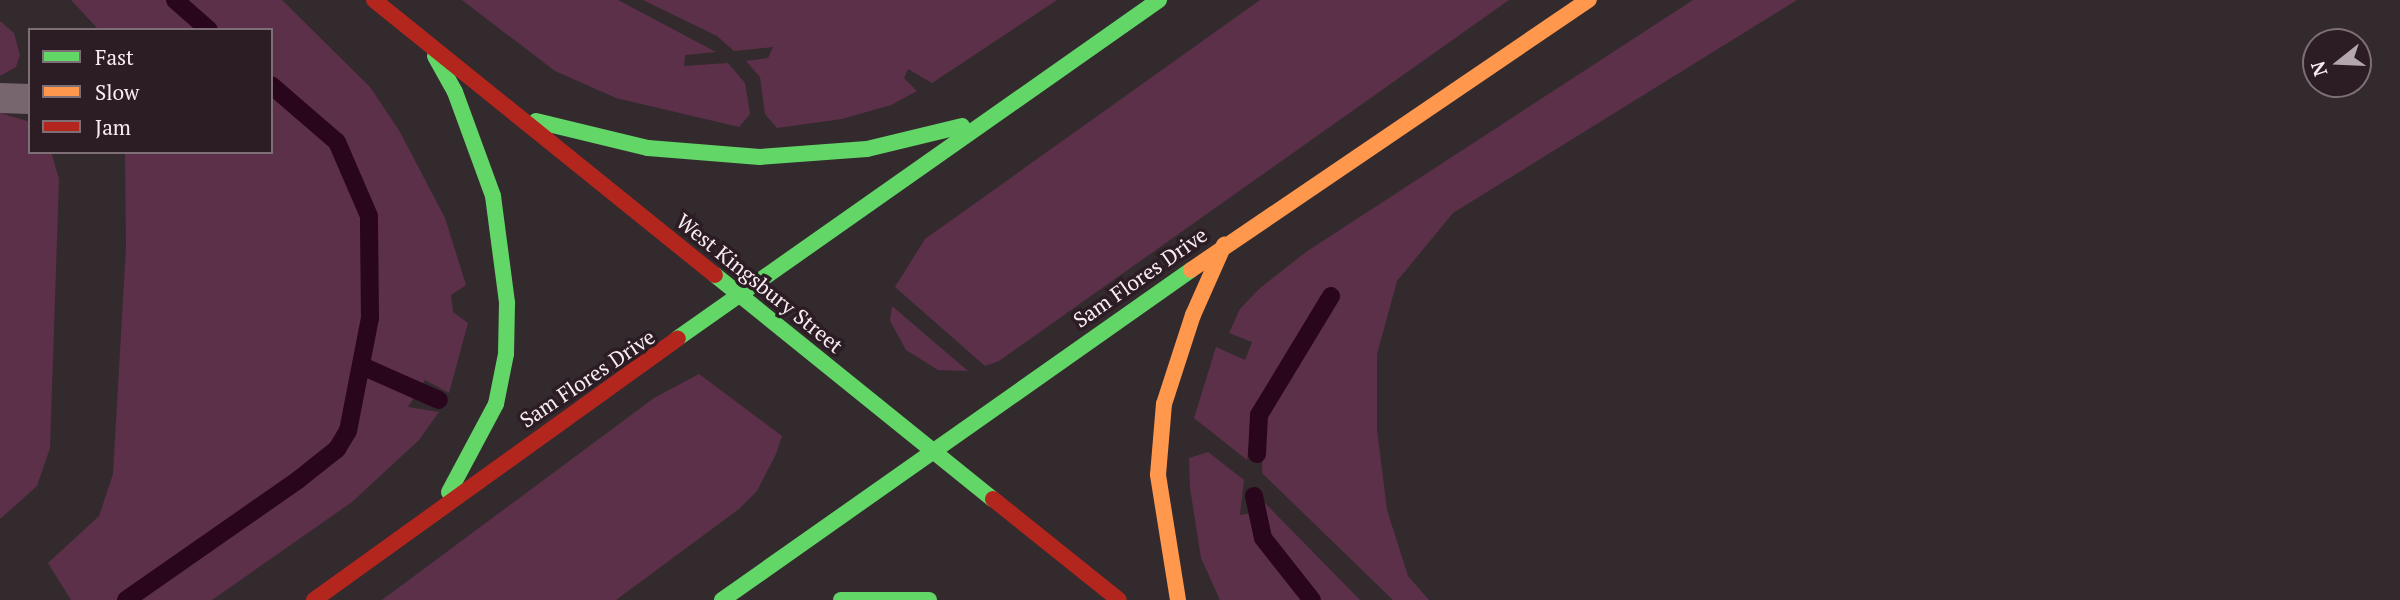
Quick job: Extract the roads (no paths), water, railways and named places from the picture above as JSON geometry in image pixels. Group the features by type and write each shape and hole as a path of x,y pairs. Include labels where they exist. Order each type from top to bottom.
{"main road":[{"name":"West Kingsbury Street","path":"374,0 1119,600"},
{"name":"Sam Flores Drive","path":"314,600 1159,0"},
{"name":"Sam Flores Drive","path":"722,600 932,447 1224,245 1589,0"},
{"path":"427,42 455,92 493,196 507,303 506,354 496,404 477,448 428,518"},
{"path":"517,115 648,148 760,157 867,149 994,116"},
{"path":"1178,600 1158,475 1163,415 1193,315 1224,245"},
{"path":"841,600 929,600"}],"lane":[{"path":"0,98 28,99"}],"waterway":[{"path":"175,0 207,28"},
{"path":"126,600 298,480 337,449 348,431 370,318 369,216 337,142 273,87"},
{"path":"1257,454 1259,415 1331,296"},
{"path":"362,366 439,400"},
{"path":"1254,496 1263,538 1312,600"}]}
